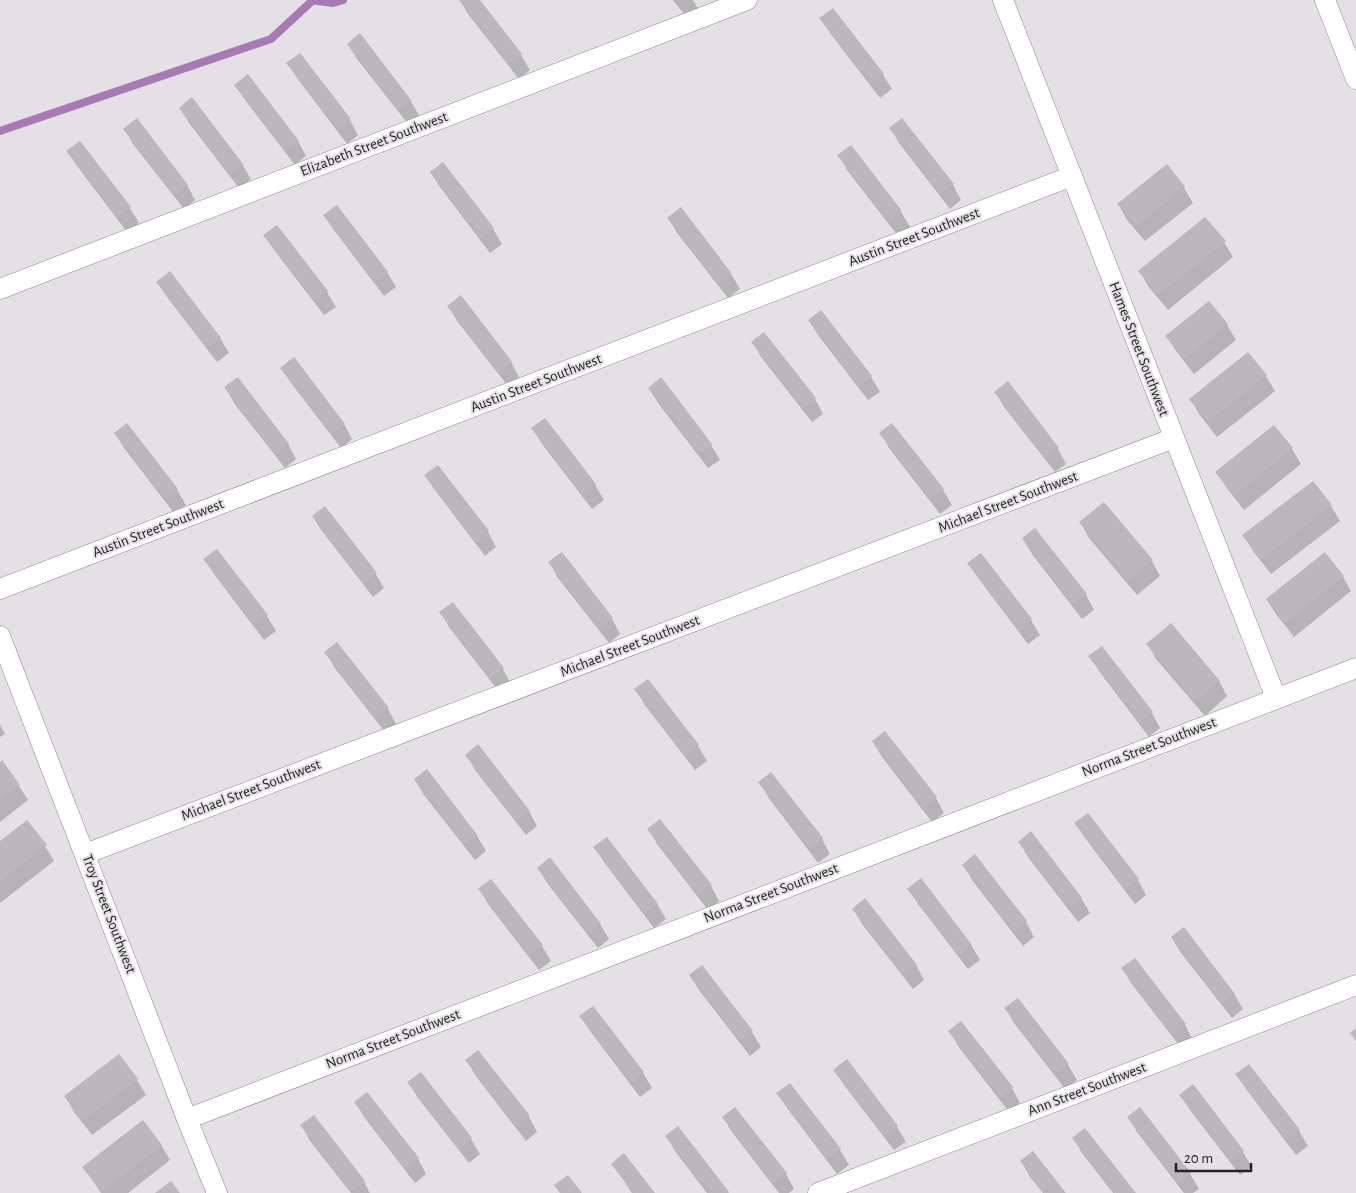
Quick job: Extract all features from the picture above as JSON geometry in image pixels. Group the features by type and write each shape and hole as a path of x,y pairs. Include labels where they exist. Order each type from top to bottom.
{"street":[{"name":"Elizabeth Street Southwest","path":"0,289 747,0"},
{"name":"Hames Street Southwest","path":"1003,0 1276,698"},
{"path":"1325,0 1356,79"},
{"name":"Austin Street Southwest","path":"0,589 1072,176"},
{"name":"Michael Street Southwest","path":"86,854 1174,438"},
{"name":"Troy Street Southwest","path":"0,636 217,1193"},
{"name":"Norma Street Southwest","path":"187,1119 1356,668"},
{"name":"Ann Street Southwest","path":"818,1193 1356,985"}],"building":[{"path":"459,0 480,0 522,54 509,65"},
{"path":"833,8 884,74 871,84 819,18"},
{"path":"360,33 411,100 398,110 347,44"},
{"path":"300,53 351,119 338,129 286,63"},
{"path":"248,74 299,141 285,151 234,85"},
{"path":"192,97 243,164 230,174 179,108"},
{"path":"137,118 188,185 174,195 123,129"},
{"path":"902,118 954,184 940,194 889,128"},
{"path":"80,141 131,207 118,217 66,151"},
{"path":"851,145 902,211 889,222 837,155"},
{"path":"443,162 494,228 481,239 430,172"},
{"path":"1167,164 1185,187 1135,227 1117,204"},
{"path":"337,205 388,272 375,282 323,215"},
{"path":"681,207 732,274 718,284 667,218"},
{"path":"1205,217 1226,241 1158,295 1138,271"},
{"path":"277,225 328,291 315,301 263,235"},
{"path":"170,271 221,338 207,348 156,282"},
{"path":"461,295 512,362 498,372 447,306"},
{"path":"1209,301 1228,324 1184,359 1165,336"},
{"path":"821,310 872,376 859,386 808,320"},
{"path":"764,332 816,398 803,408 751,342"},
{"path":"1248,352 1267,375 1208,422 1189,399"},
{"path":"294,357 345,424 331,434 280,368"},
{"path":"238,377 289,444 275,454 224,387"},
{"path":"661,377 712,444 699,454 648,388"},
{"path":"1008,381 1059,448 1045,458 994,392"},
{"path":"545,418 596,484 583,495 531,428"},
{"path":"127,423 178,489 165,499 114,433"},
{"path":"892,423 944,489 930,499 879,433"},
{"path":"1274,425 1293,448 1234,496 1215,472"},
{"path":"438,465 489,531 476,542 424,475"},
{"path":"1313,481 1332,505 1261,560 1242,535"},
{"path":"1104,502 1153,560 1128,581 1079,522"},
{"path":"325,506 377,573 363,583 312,516"},
{"path":"1035,528 1087,594 1073,605 1022,538"},
{"path":"217,549 268,615 255,625 203,559"},
{"path":"562,552 613,618 599,629 548,562"},
{"path":"1325,552 1344,576 1285,623 1266,599"},
{"path":"981,553 1032,619 1019,630 967,563"},
{"path":"453,602 504,668 490,678 439,612"},
{"path":"1171,623 1220,681 1195,701 1146,644"},
{"path":"337,642 389,708 375,718 324,652"},
{"path":"1102,646 1153,712 1140,722 1088,656"},
{"path":"648,679 699,745 685,756 634,689"},
{"path":"885,731 937,797 923,808 872,741"},
{"path":"478,744 530,811 516,821 465,755"},
{"path":"2,760 20,785 0,800 0,762"},
{"path":"427,769 478,836 465,846 414,779"},
{"path":"771,772 823,838 809,848 758,782"},
{"path":"1088,813 1139,879 1126,889 1074,823"},
{"path":"660,819 712,885 698,895 647,829"},
{"path":"27,820 47,845 0,881 0,841"},
{"path":"1031,831 1082,898 1069,908 1018,842"},
{"path":"607,837 658,904 645,914 593,847"},
{"path":"975,854 1027,921 1014,931 962,865"},
{"path":"550,857 601,924 588,934 537,868"},
{"path":"921,878 972,945 959,955 907,889"},
{"path":"491,879 543,945 529,955 478,889"},
{"path":"865,898 917,965 903,975 852,909"},
{"path":"1184,927 1235,994 1222,1004 1171,937"},
{"path":"1135,958 1186,1024 1172,1035 1121,968"},
{"path":"702,965 753,1031 740,1041 689,975"},
{"path":"1018,998 1069,1064 1056,1074 1004,1008"},
{"path":"593,1006 644,1072 631,1082 579,1016"},
{"path":"961,1021 1013,1087 1000,1097 948,1031"},
{"path":"1356,1028 1356,1041 1350,1033"},
{"path":"478,1050 530,1116 516,1126 465,1060"},
{"path":"119,1054 138,1079 82,1121 64,1096"},
{"path":"847,1059 898,1126 885,1136 833,1070"},
{"path":"1249,1064 1300,1130 1287,1140 1235,1074"},
{"path":"421,1072 472,1138 459,1149 407,1082"},
{"path":"790,1083 841,1149 827,1159 776,1093"},
{"path":"1193,1084 1244,1151 1231,1161 1179,1095"},
{"path":"367,1092 419,1158 405,1169 354,1102"},
{"path":"735,1107 787,1173 773,1183 722,1117"},
{"path":"1140,1107 1191,1173 1178,1183 1127,1117"},
{"path":"314,1115 365,1181 351,1192 300,1125"},
{"path":"143,1120 162,1145 102,1192 82,1167"},
{"path":"678,1126 728,1193 709,1193 665,1136"},
{"path":"1085,1128 1136,1193 1114,1193 1072,1138"},
{"path":"1033,1151 1066,1193 1044,1193 1020,1161"},
{"path":"624,1153 655,1193 634,1193 611,1164"},
{"path":"568,1175 582,1193 560,1193 554,1185"},
{"path":"171,1181 180,1193 155,1193"}],"waterway":[{"path":"311,0 333,3 343,0"},
{"path":"0,131 271,39 312,1"}]}
